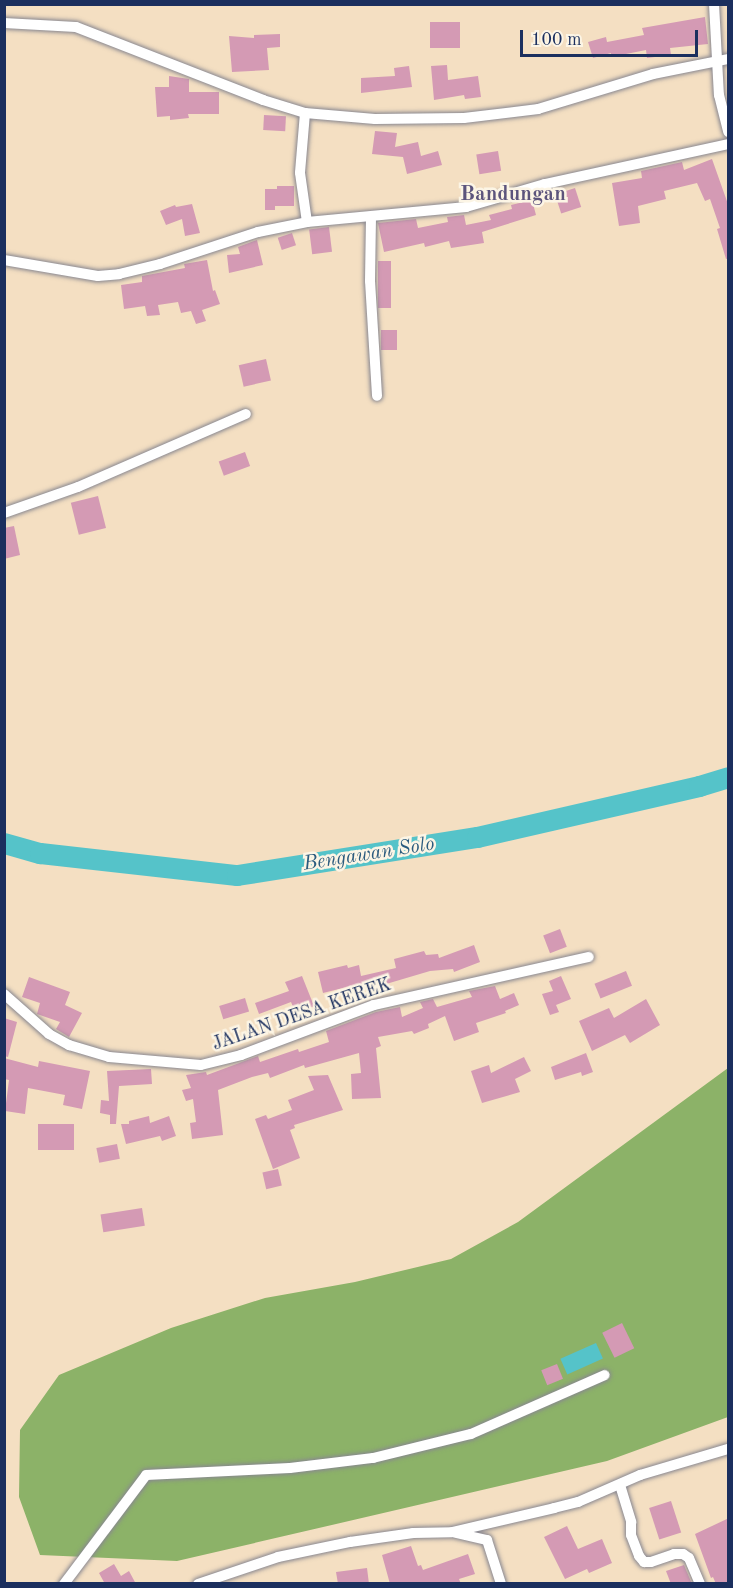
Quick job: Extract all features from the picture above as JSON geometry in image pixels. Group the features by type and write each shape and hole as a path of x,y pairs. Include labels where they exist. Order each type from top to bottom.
{"street":[{"path":"714,4 723,59 719,95 729,132"},
{"path":"4,23 76,27 263,100 305,113 416,120 464,118 538,109 653,74 723,59"},
{"path":"305,113 300,173 307,222"},
{"path":"4,260 98,276 119,274 160,264 258,232 307,222 466,207 545,184 729,144"},
{"path":"370,217 370,281 377,396"},
{"path":"4,513 78,487 246,414"},
{"name":"JALAN DESA KEREK","path":"4,994 49,1034 69,1045 109,1058 201,1065 241,1055 374,1005 589,957"},
{"path":"64,1584 146,1475 290,1468 373,1458 471,1434 605,1375"},
{"path":"198,1584 278,1557 340,1544 413,1533 452,1532 578,1502 640,1475 729,1449"},
{"path":"620,1485 631,1522 631,1534 639,1556 644,1562 651,1562 674,1554 683,1554 688,1558 700,1584"},
{"path":"452,1532 487,1540 501,1584"}],"green space":[{"path":"728,1068 728,1417 607,1461 177,1561 40,1555 19,1497 20,1430 59,1375 171,1328 265,1298 355,1282 451,1259 518,1222"}],"water":[{"path":"596,1343 603,1359 567,1374 560,1359"}],"building":[{"path":"705,17 708,44 670,48 671,55 647,58 646,50 611,57 611,53 593,58 588,42 606,37 607,42 644,35 642,28"},
{"path":"430,22 460,22 460,48 430,48"},
{"path":"280,34 280,47 267,48 269,70 232,72 229,36 254,38 254,35"},
{"path":"447,65 448,80 478,76 481,97 465,99 464,95 434,100 431,66"},
{"path":"409,66 412,87 361,93 361,78 395,76 394,68"},
{"path":"169,76 189,79 189,92 219,92 219,114 188,114 189,118 170,120 170,116 157,117 155,87 169,87"},
{"path":"264,115 286,116 285,131 263,130"},
{"path":"375,131 397,133 395,147 418,142 421,156 438,151 442,165 407,174 403,157 372,154"},
{"path":"498,151 501,171 479,174 476,154"},
{"path":"712,159 729,207 729,258 726,259 717,229 720,228 710,199 705,201 697,183 664,191 666,199 638,206 640,223 619,226 612,183 642,178 641,171 682,162 684,170"},
{"path":"277,186 294,186 294,206 275,206 275,210 265,210 265,189 277,189"},
{"path":"575,188 581,207 561,214 555,194"},
{"path":"532,200 536,215 482,232 484,243 451,248 449,241 425,247 424,243 384,252 378,223 416,219 418,228 448,222 447,217 464,215 466,225 491,220 489,215 512,209 511,205"},
{"path":"192,204 200,233 185,236 182,219 166,225 160,211 175,205 176,207"},
{"path":"329,227 332,252 312,254 309,229"},
{"path":"292,233 296,245 282,250 278,238"},
{"path":"257,240 263,265 229,273 227,255 240,254 238,247"},
{"path":"207,260 213,291 215,290 220,304 202,310 206,321 196,324 191,311 181,313 178,302 158,305 160,315 147,316 145,306 124,309 121,285 142,282 142,276 185,268 184,264"},
{"path":"378,261 391,261 391,308 378,308"},
{"path":"381,330 397,330 397,350 381,350"},
{"path":"266,359 271,380 244,387 239,365"},
{"path":"245,452 250,466 224,476 219,462"},
{"path":"98,496 106,528 79,535 71,503"},
{"path":"14,526 20,555 4,559 4,528"},
{"path":"560,929 567,947 550,953 543,935"},
{"path":"474,945 480,962 454,972 453,969 430,971 376,987 375,985 356,989 355,985 323,993 318,972 347,965 348,968 359,965 361,976 396,968 394,959 424,951 426,955 438,954 439,958"},
{"path":"626,971 632,986 600,999 594,984"},
{"path":"302,976 314,1006 296,1014 291,1002 259,1014 255,1003 289,991 285,982"},
{"path":"561,976 571,999 556,1005 559,1012 550,1015 542,994 553,991 549,981"},
{"path":"29,977 70,992 65,1005 82,1013 69,1037 56,1029 60,1022 37,1014 40,1003 22,997"},
{"path":"495,986 500,999 514,993 519,1005 505,1011 506,1013 476,1023 479,1032 454,1041 445,1016 428,1024 429,1028 414,1034 412,1031 378,1037 381,1046 376,1048 381,1098 352,1099 351,1074 361,1073 359,1053 305,1068 304,1065 270,1078 268,1073 252,1077 218,1090 223,1135 192,1139 190,1123 196,1122 193,1099 186,1101 182,1090 191,1088 186,1075 206,1072 207,1075 258,1056 260,1062 298,1049 299,1052 329,1042 326,1031 376,1012 400,1007 402,1017 423,1008 420,1002 433,999 437,1007 472,997 469,991"},
{"path":"245,998 249,1011 223,1019 219,1006"},
{"path":"646,999 660,1025 630,1043 625,1035 592,1051 579,1021 609,1008 614,1018"},
{"path":"4,1018 17,1022 8,1057 4,1056"},
{"path":"586,1053 593,1072 582,1076 581,1072 555,1080 551,1067"},
{"path":"524,1057 531,1071 515,1079 520,1092 482,1103 471,1071 489,1065 491,1073"},
{"path":"4,1058 38,1067 39,1061 90,1071 82,1109 63,1105 65,1095 28,1088 25,1114 5,1111 9,1080 4,1079"},
{"path":"151,1069 152,1084 119,1086 116,1124 110,1124 110,1115 100,1113 101,1100 109,1101 107,1071"},
{"path":"328,1075 343,1110 294,1125 295,1128 290,1130 300,1158 273,1169 255,1119 266,1115 268,1119 292,1110 288,1100 314,1090 308,1076"},
{"path":"149,1116 150,1123 169,1116 176,1136 162,1141 160,1136 126,1144 121,1124 129,1124 129,1121"},
{"path":"38,1124 74,1124 74,1150 38,1150"},
{"path":"117,1144 120,1159 99,1163 96,1148"},
{"path":"278,1169 282,1186 266,1189 262,1173"},
{"path":"142,1208 145,1226 103,1232 101,1215"},
{"path":"622,1323 634,1348 615,1358 602,1333"},
{"path":"557,1364 563,1379 547,1385 541,1370"},
{"path":"671,1501 681,1532 659,1539 649,1508"},
{"path":"729,1518 729,1584 716,1584 713,1577 711,1578 695,1534"},
{"path":"567,1526 578,1549 602,1539 612,1563 589,1573 587,1569 565,1579 544,1537"},
{"path":"411,1546 418,1566 421,1565 423,1570 468,1554 475,1574 459,1579 461,1584 390,1584 382,1555"},
{"path":"114,1564 121,1576 129,1571 136,1584 105,1584 99,1573"},
{"path":"684,1565 692,1584 671,1584 666,1571"},
{"path":"367,1568 369,1584 338,1584 336,1572"}],"waterway":[{"name":"Bengawan Solo","path":"4,843 40,853 237,875 477,837 699,786 728,777"}],"district":[{"name":"Bandungan","path":"513,195"}]}
